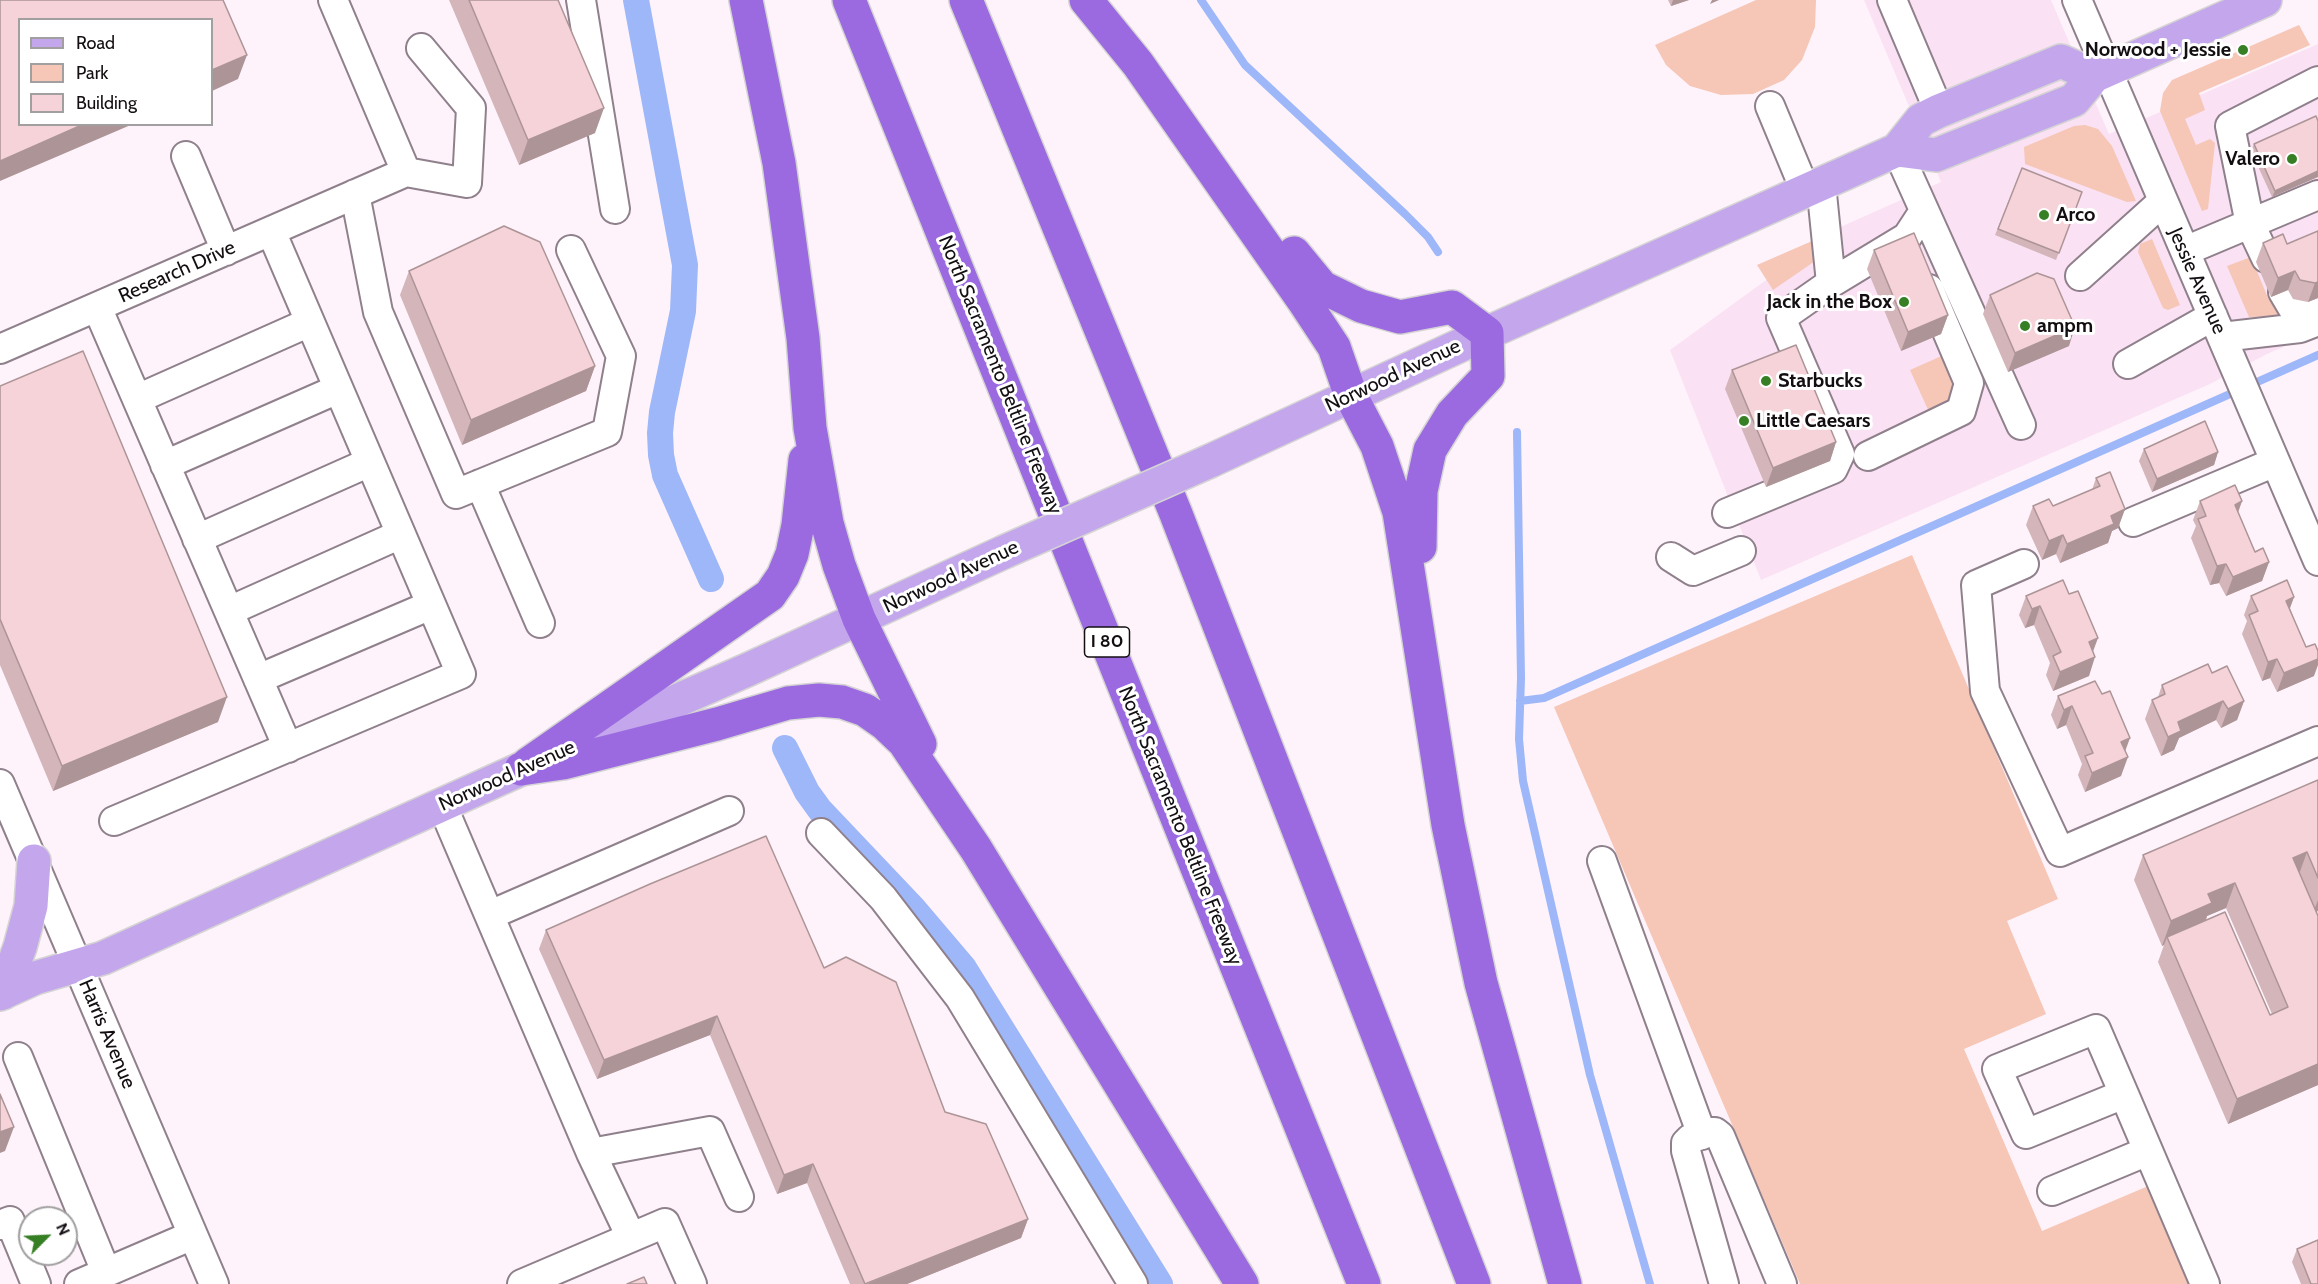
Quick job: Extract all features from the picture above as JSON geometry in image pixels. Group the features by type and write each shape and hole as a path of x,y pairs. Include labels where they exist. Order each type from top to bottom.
{"highway":[{"path":"746,0 779,163 803,338 810,428 827,523 839,565 859,619 900,708 976,849"},
{"name":"North Sacramento Beltline Freeway","path":"849,0 1364,1284"},
{"path":"966,0 1176,514 1474,1284"},
{"path":"1086,0 1322,287 1361,306 1400,317 1452,307 1487,333 1488,376 1452,414 1430,450 1421,492 1419,535 1421,665"},
{"path":"1138,64 1334,347 1352,396 1377,446 1399,512 1421,665 1448,825 1481,983 1565,1284"},
{"path":"521,769 770,595 783,576 792,554 798,525 810,428"},
{"path":"521,769 563,763 717,724 788,703 819,700 842,702 865,710 885,724 904,742 976,849 1242,1284"}],"main road":[{"path":"1897,150 1936,155 2074,100 2101,74 2265,0"},
{"name":"Norwood Avenue","path":"1,994 35,978 104,958 1897,150 1921,120 1940,111 2061,61 2101,74"},
{"path":"1,994 20,947 31,906 34,861"}],"street":[{"path":"333,0 406,172 468,183 471,108 420,48"},
{"path":"581,0 615,209"},
{"path":"1892,0 1940,111"},
{"name":"Jessie Avenue","path":"2077,0 2101,74 2185,251 2318,561"},
{"path":"2266,258 2250,224 2230,126 2318,81"},
{"path":"1770,106 1813,187 1831,283"},
{"path":"1897,150 2021,425"},
{"path":"186,156 226,251"},
{"name":"Research Drive","path":"3,340 97,307 406,172"},
{"path":"355,194 378,312 456,494 607,432 621,356 571,250"},
{"path":"2185,251 2318,195"},
{"path":"2080,276 2162,202"},
{"path":"1868,456 1961,411 1969,383 1914,254 1924,211"},
{"path":"114,821 461,674 271,231"},
{"path":"1726,513 1833,468 1840,454 1781,318 1831,283 1914,254"},
{"path":"2283,292 2293,309 2318,305"},
{"path":"97,307 288,748"},
{"path":"2128,364 2217,326 2300,328 2318,321"},
{"path":"137,399 310,322"},
{"path":"165,465 338,388"},
{"path":"197,539 370,462"},
{"path":"2133,522 2275,462"},
{"path":"480,484 540,623"},
{"path":"229,611 401,534"},
{"path":"1671,557 1693,571 1741,551"},
{"path":"2024,564 1976,585 1985,691 2060,852 2318,741"},
{"path":"258,679 431,605"},
{"name":"Harris Avenue","path":"0,784 214,1284"},
{"path":"442,805 591,1153 631,1237"},
{"path":"490,915 729,812"},
{"path":"821,833 884,898 960,998 1133,1284"},
{"path":"1602,861 1702,1135"},
{"path":"2124,1094 2026,1134 1997,1069 2096,1029 2124,1094 2205,1284"},
{"path":"18,1057 106,1272"},
{"path":"591,1153 710,1131 739,1197"},
{"path":"1725,1284 1686,1150 1686,1143 1702,1135 1715,1132 1720,1136 1782,1284"},
{"path":"2052,1191 2148,1151"},
{"path":"0,1225 10,1221 36,1284"},
{"path":"522,1284 665,1223 692,1284"},
{"path":"79,1284 193,1235"}],"shaded area":[{"path":"1864,0 2051,0 2109,134 2318,44 2318,332 2267,354 2210,384 1761,580 1670,350 1836,229 1941,182"}],"green space":[{"path":"1756,0 1816,0 1815,27 1802,60 1784,80 1753,94 1721,95 1690,86 1666,65 1655,45"},
{"path":"2299,25 2310,45 2199,93 2205,110 2185,119 2196,145 2210,139 2215,143 2208,209 2202,211 2160,111 2163,93 2172,80"},
{"path":"2085,125 2098,129 2112,146 2136,201 2127,202 2025,164 2024,147 2074,126"},
{"path":"1819,238 1818,259 1773,290 1757,265"},
{"path":"2152,239 2180,305 2168,310 2163,308 2138,252 2140,244"},
{"path":"2251,257 2268,298 2273,297 2280,312 2278,316 2249,317 2227,266"},
{"path":"1946,354 1961,396 1930,414 1910,370"},
{"path":"1912,555 2058,899 2007,921 2046,1014 1964,1049 2042,1231 2153,1184 2196,1284 1800,1284 1554,707"}],"building":[{"path":"0,0 223,0 247,55 213,70 213,18 18,18 18,126 79,126 0,161"},
{"path":"469,0 558,0 604,108 528,140"},
{"path":"2316,116 2318,121 2318,171 2275,191 2254,144"},
{"path":"2022,168 2082,192 2059,253 1998,229"},
{"path":"504,226 540,242 595,366 471,420 409,271"},
{"path":"2318,231 2318,282 2300,280 2295,271 2278,278 2263,243 2283,234 2287,244"},
{"path":"1914,233 1948,315 1908,332 1874,250"},
{"path":"2037,273 2054,279 2075,327 2015,353 1990,295"},
{"path":"1796,345 1836,442 1773,468 1732,370"},
{"path":"83,351 227,697 62,766 0,619 0,386"},
{"path":"2205,421 2218,452 2157,479 2144,449"},
{"path":"2110,472 2125,509 2111,516 2114,524 2067,544 2063,535 2049,541 2033,506 2049,499 2053,506 2100,486 2096,478"},
{"path":"2235,485 2242,501 2235,505 2255,552 2263,548 2269,562 2233,577 2226,564 2217,566 2198,519 2206,516 2200,501"},
{"path":"2063,580 2069,594 2078,591 2098,638 2089,642 2095,657 2060,672 2053,656 2061,652 2040,606 2032,609 2026,596"},
{"path":"2287,580 2294,597 2286,601 2306,647 2315,644 2318,659 2284,673 2277,659 2268,662 2249,615 2258,611 2251,596"},
{"path":"2208,664 2212,673 2227,666 2244,701 2228,709 2223,701 2178,722 2181,731 2168,737 2152,700 2165,694 2162,685"},
{"path":"2095,681 2102,694 2110,691 2130,738 2121,742 2128,757 2092,773 2085,756 2093,753 2072,706 2064,710 2058,696"},
{"path":"2318,780 2318,878 2307,852 2293,858 2318,916 2318,1064 2237,1099 2167,937 2225,912 2270,1015 2288,1007 2235,883 2208,894 2212,903 2171,921 2143,855"},
{"path":"766,836 824,968 846,957 896,982 945,1112 986,1124 1028,1219 865,1284 813,1164 784,1175 717,1016 604,1060 546,930"},
{"path":"0,1094 14,1127 0,1132"},
{"path":"2318,1240 2318,1284 2311,1284 2297,1249"},
{"path":"644,1277 647,1284 627,1284"}],"waterway":[{"path":"636,0 685,265 683,311 662,412 661,455 665,475 711,579"},
{"path":"1201,0 1245,65 1405,214 1428,237 1438,252"},
{"path":"1520,701 1544,698 2318,355"},
{"path":"1517,432 1521,678 1519,739 1523,781 1590,1075 1650,1284"},
{"path":"785,748 807,792 820,810 913,908 964,968 1160,1284"}],"place":[{"name":"Norwood + Jessie","path":"2243,50"},
{"name":"Valero","path":"2292,159"},
{"name":"Arco","path":"2044,215"},
{"name":"Jack in the Box","path":"1904,302"},
{"name":"ampm","path":"2025,326"},
{"name":"Starbucks","path":"1766,381"},
{"name":"Little Caesars","path":"1744,421"}]}
